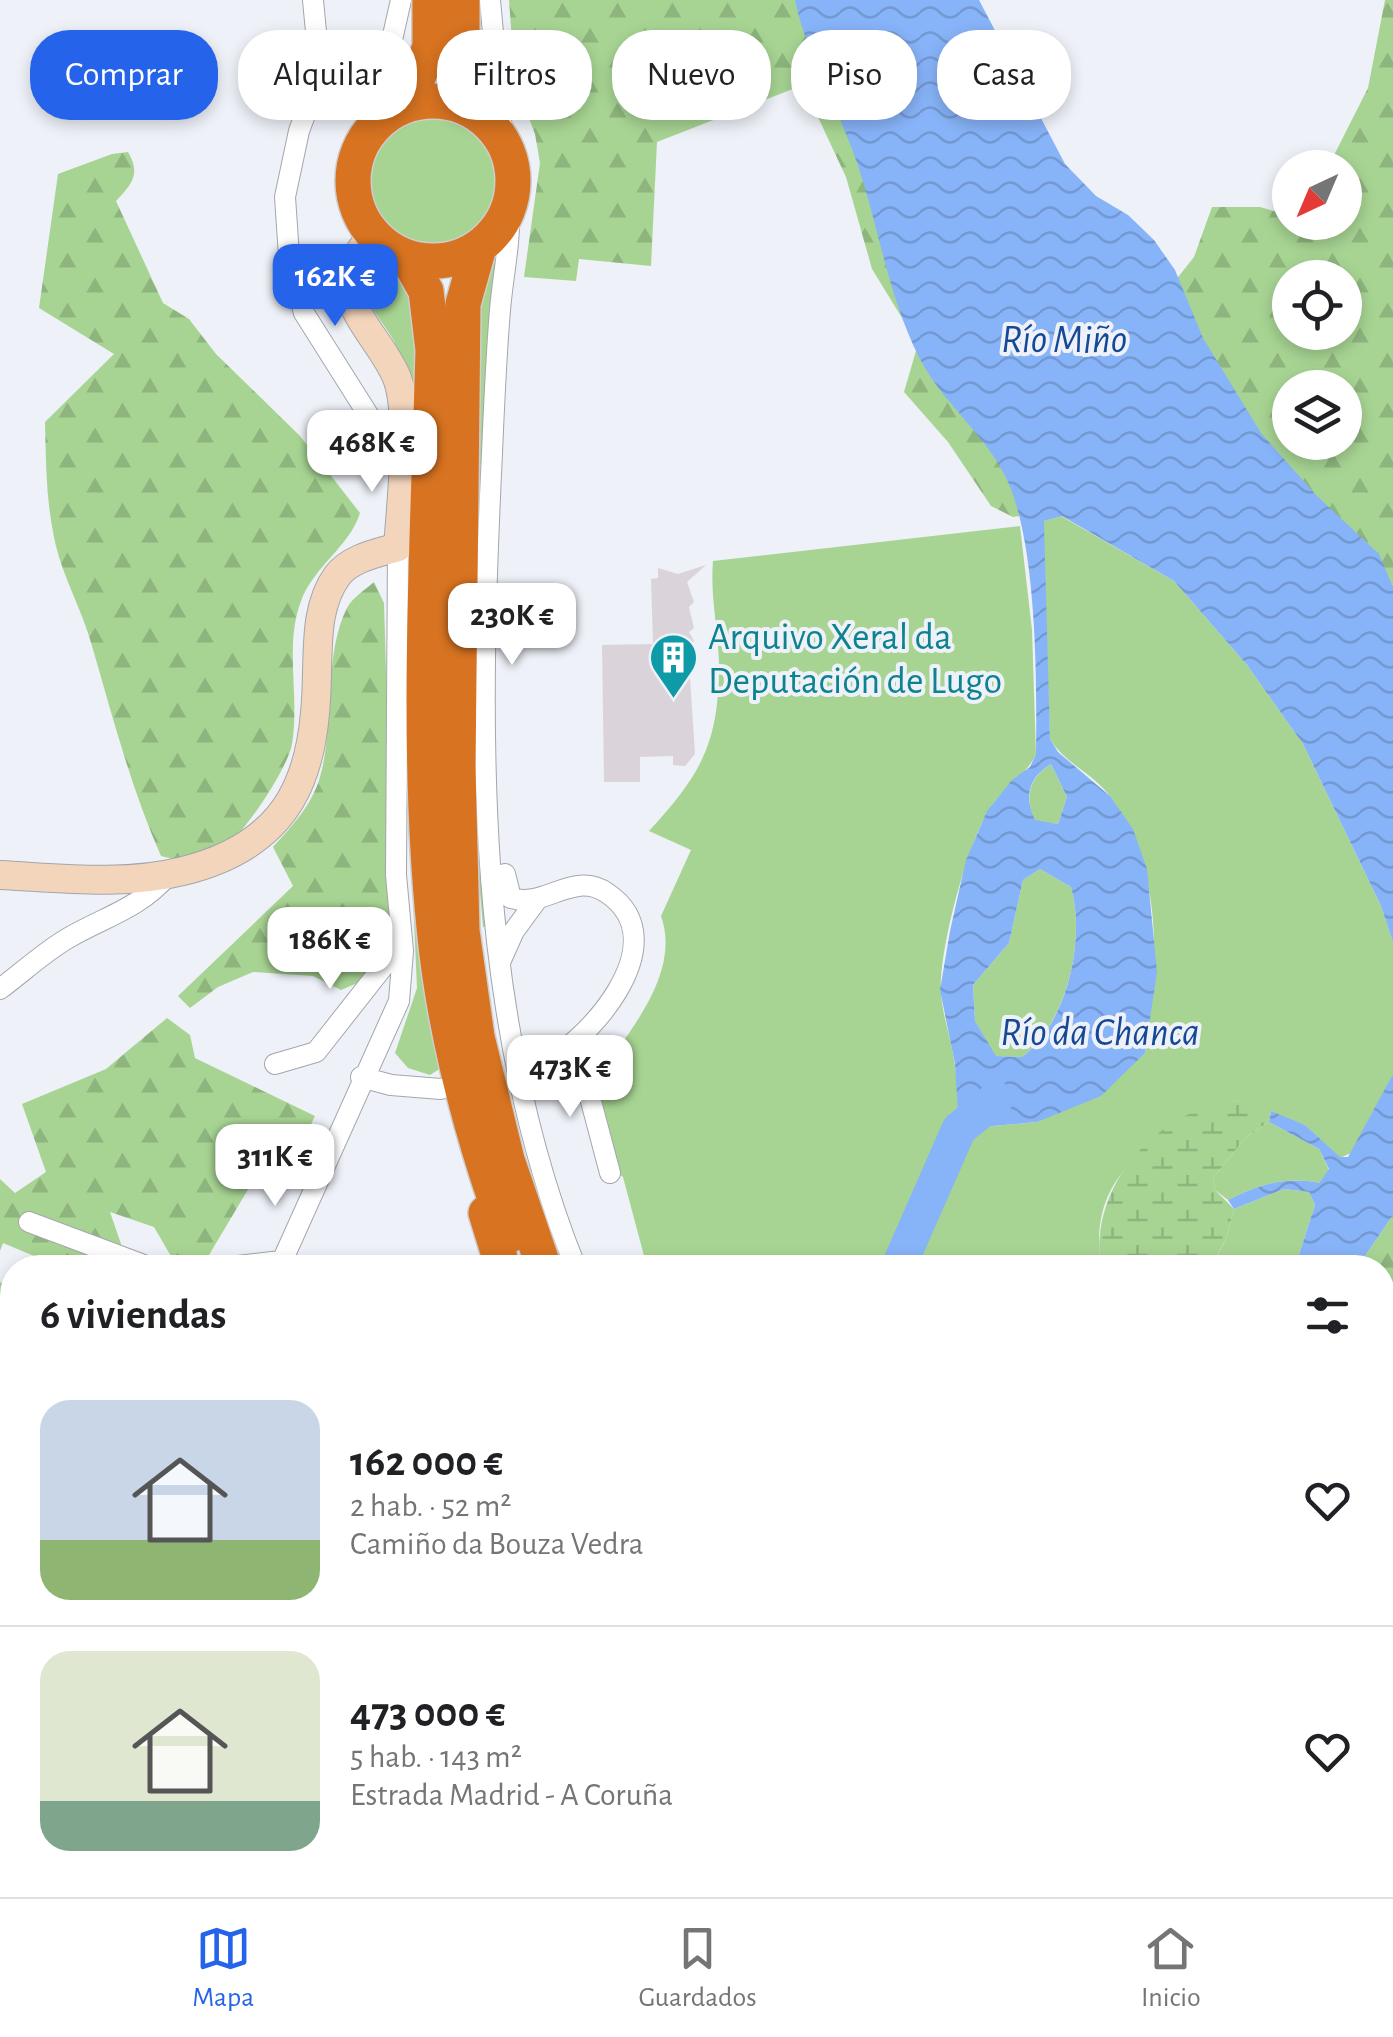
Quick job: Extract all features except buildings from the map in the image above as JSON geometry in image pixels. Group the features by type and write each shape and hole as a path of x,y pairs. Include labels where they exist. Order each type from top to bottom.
{"highway":[{"path":"417,78 430,47 430,0"},
{"path":"462,0 462,30"},
{"path":"384,120 372,128 353,170 354,193 373,235 408,257 445,260 480,246 498,228 510,205 513,184 503,142 481,120"},
{"path":"480,246 463,304 458,768 462,931 477,1037 507,1160 540,1255"},
{"path":"408,257 426,291 433,350 426,744 434,926 471,1162 498,1255"},
{"path":"451,1040 490,1186 514,1255"}],"street":[{"path":"313,0 320,74 299,131 284,196 289,256 304,312 381,436 402,445"},
{"path":"372,128 401,0"},
{"path":"490,0 503,142"},
{"path":"510,205 488,570 491,880 500,962 537,1152 572,1255"},
{"path":"284,1255 399,1000 401,981 396,856 402,445 399,382 356,308 349,288 350,271 373,235"},
{"path":"0,875 88,880 169,874 213,862 270,828 291,804 308,770 316,722 318,628 327,596 338,574 356,560 398,547"},
{"path":"0,989 70,937 115,918 152,894 169,874"},
{"path":"491,880 505,874 511,898 536,900 566,886 582,884 607,893 628,918 633,941 630,965 591,1028 567,1052 534,1069"},
{"path":"500,962 514,931 536,900"},
{"path":"276,1064 316,1052 402,942"},
{"path":"567,1052 588,1090 610,1173"},
{"path":"361,1077 391,1086 441,1089"},
{"path":"29,1222 117,1255"}],"green space":[{"path":"509,0 802,0 816,30 791,30 791,90 771,97 771,30 612,30 612,120 713,120 657,142 651,266 579,259 576,281 524,277 540,163 530,120 592,120 592,30 511,30"},
{"path":"1385,0 1393,0 1393,629 1276,460 1362,460 1362,370 1272,370 1272,454 1163,296 1194,257 1212,207 1272,210 1272,240 1362,240 1362,150 1337,150 1368,88"},
{"path":"433,113 437,114 437,120 460,120 480,133 498,167 498,193 480,227 458,241 433,247 408,241 386,227 372,205 366,180 372,155 386,133 406,120"},
{"path":"819,120 856,120 1035,514 1013,517 991,506 948,442 904,392 918,344 872,269 846,177"},
{"path":"128,152 134,167 133,178 116,201 163,303 189,319 216,354 300,436 360,513 301,601 293,653 294,726 283,768 234,839 211,854 185,859 161,856 141,805 88,632 57,551 48,494 45,422 114,354 39,308 58,174"},
{"path":"382,259 408,279 419,377 410,379 394,341 366,294 370,262"},
{"path":"495,260 488,926 483,927 474,824 479,298"},
{"path":"1061,516 1174,581 1247,665 1303,744 1381,906 1393,942 1393,1074 1355,1151 1340,1158 1305,1125 1235,1100 1156,1142 1117,1180 1105,1204 1099,1232 1100,1255 644,1255 623,1177 616,1172 594,1082 635,1024 657,982 664,960 661,916 691,850 649,831 694,773 716,715 719,663 713,561 1020,526 1032,630 1036,754 987,813 971,851 949,927 941,992 955,1068 960,1129 1037,1122 1145,1053 1154,954 1149,889 1141,857 1111,798 1050,739 1044,521"},
{"path":"374,582 384,603 395,967 341,990 313,976 253,972 218,987 190,1008 178,996 293,886 273,847 301,815 320,777 340,627 349,604"},
{"path":"416,604 441,1068 430,1075 408,1068 395,1053 417,988 407,765 407,606"},
{"path":"1051,764 1067,797 1058,824 1035,821 1029,796 1033,782"},
{"path":"1040,869 1071,887 1076,931 1069,979 1051,1024 1038,1042 1022,1057 995,1056 975,1021 973,985 1009,943 1023,880"},
{"path":"167,1018 190,1035 195,1058 315,1116 302,1143 281,1134 209,1255 170,1255 154,1227 110,1212 125,1255 32,1255 3,1243 0,1251 0,1179 15,1193 46,1172 22,1104 106,1069"},
{"path":"1235,1100 1271,1111 1269,1122 1246,1137 1213,1178 1215,1190 1234,1209 1217,1255 1101,1255 1105,1209 1134,1157 1154,1136 1206,1107"},
{"path":"1269,1122 1319,1149 1329,1170 1319,1183 1272,1183 1228,1200 1215,1190 1213,1178 1246,1137"},
{"path":"1284,1189 1309,1192 1315,1205 1299,1255 1218,1255 1234,1209"},
{"path":"1393,1215 1393,1255 1366,1255"}],"water":[{"name":"Río Miño","path":"795,0 979,0 995,30 937,30 937,120 1042,120 1065,164 1096,196 1128,215 1154,240 1175,270 1203,338 1272,445 1272,460 1285,460 1379,554 1393,587 1393,942 1381,906 1303,744 1247,665 1174,581 1062,516 1044,521 1050,739 1058,752 1110,796 1133,829 1147,869 1157,972 1145,1053 1101,1096 1037,1122 959,1129 955,1064 940,990 966,860 987,811 1012,780 1030,767 1036,754 1033,615 1025,542 1018,509 999,465 941,391 908,334 840,120 917,120 917,30 804,30","holes":["1051,764 1067,797 1058,824 1035,820 1030,789 1043,769","1040,869 1071,887 1075,908 1074,955 1061,1003 1051,1024 1022,1057 996,1056 975,1021 973,985 1009,943 1023,880"]},
{"path":"1393,1074 1393,1215 1366,1255 1299,1255 1315,1205 1309,1192 1284,1189 1234,1209 1228,1200 1272,1183 1319,1183 1329,1169 1319,1149 1269,1122 1271,1111 1305,1125 1340,1157 1348,1157"}],"waterway":[{"name":"Río da Chanca","path":"904,1255 959,1129 996,1099"}],"place":[{"name":"Arquivo Xeral da Deputación de Lugo","path":"673,700"}]}
